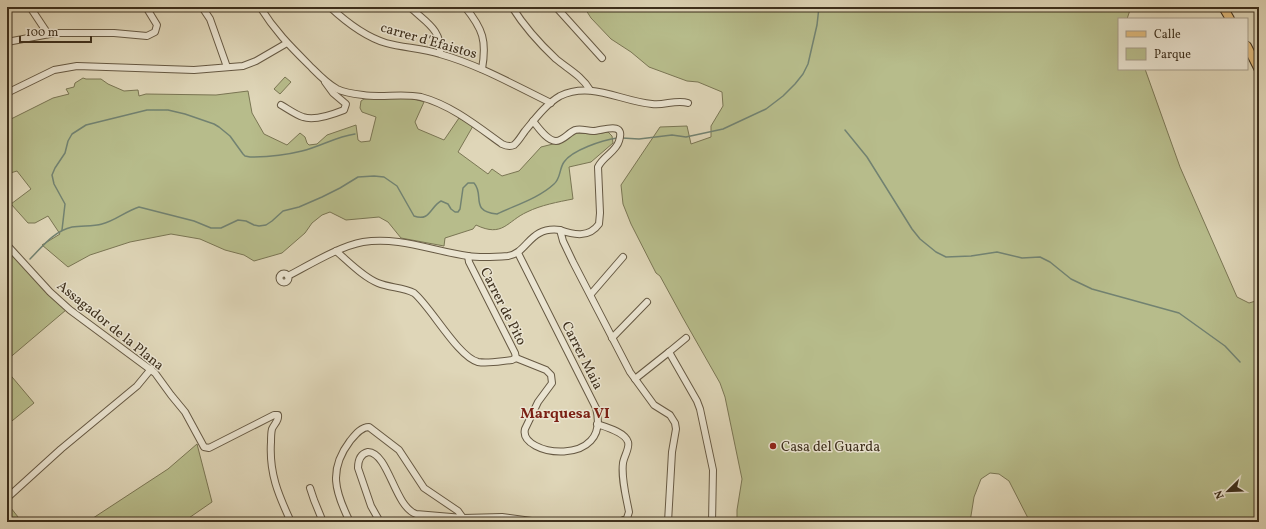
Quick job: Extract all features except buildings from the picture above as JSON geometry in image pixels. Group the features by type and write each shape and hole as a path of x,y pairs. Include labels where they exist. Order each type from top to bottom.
{"main road":[{"path":"1223,7 1229,18"},
{"path":"1248,48 1259,70"}],"street":[{"path":"30,7 48,34"},
{"path":"7,42 48,34 114,33 150,36 156,30 157,25 146,7"},
{"path":"202,7 210,19 227,67"},
{"path":"260,7 287,43 324,80 336,89 349,93 369,96 403,95 428,100 462,116 506,146 514,144 550,103 569,92 590,90 652,104 679,102 688,103"},
{"name":"carrer d'Efaistos","path":"330,7 358,28 377,39 391,44 440,54 482,69 550,103"},
{"path":"410,7 434,29 439,44 440,54"},
{"path":"465,7 477,25 484,41 485,49 482,69"},
{"path":"512,7 525,25 552,55 584,80 590,90"},
{"path":"556,7 602,58"},
{"path":"7,92 54,70 73,67 194,70 243,66 253,63 287,43"},
{"path":"281,105 304,118 335,114 344,110 346,104 333,94 324,80"},
{"path":"288,276 336,251 362,242 383,240 409,243 468,256 501,256 511,255 518,252 529,240 538,234 550,230 560,230 579,235 591,231 599,224 598,167 617,146 620,135 618,130 612,127 598,131 575,130 560,140 555,141 549,138 533,121"},
{"path":"560,230 563,241 573,262 625,363 654,405 670,415 675,423 676,429 672,452 668,522"},
{"name":"Assagador de la Plana","path":"7,245 40,281 70,310 151,370 158,377 170,395 185,412 206,448 228,439 274,414 278,416 278,420 272,429 271,437 272,472 277,491 291,522"},
{"path":"336,251 374,281 414,293 457,345 472,360 482,362 512,360 516,358"},
{"name":"Carrer Maia","path":"518,252 597,410 597,424"},
{"name":"Carrer de Pito","path":"468,256 469,262 515,353 516,358 546,370 552,378 550,386 538,402 525,432 527,440 532,445 544,449 558,451 578,450 592,441 597,424"},
{"path":"590,294 623,257"},
{"path":"612,338 647,302"},
{"path":"635,379 686,338"},
{"path":"669,352 700,409 713,470 712,522"},
{"path":"7,498 142,381 151,370"},
{"path":"597,424 620,433 626,438 629,446 624,459 623,469 629,514 627,518 620,522"},
{"path":"350,522 338,489 336,468 341,455 349,443 362,429 369,426 399,450 418,481 427,492 458,511 464,520"},
{"path":"380,522 371,506 358,468 360,458 363,454 368,452 373,453 388,473 403,504 409,511 416,514 464,520 502,516 539,522"},
{"path":"310,488 323,522"},
{"path":"551,522 557,522"}],"green space":[{"path":"584,7 1131,7 1127,18 1118,18 1118,70 1145,70 1180,167 1237,297 1249,303 1259,300 1259,522 1030,522 1009,481 999,474 990,473 981,479 974,497 970,522 737,522 737,510 742,479 725,397 720,383 660,276 656,273 631,224 623,204 621,185 660,127 687,126 691,144 711,137 711,126 723,106 722,92 698,82 687,81 649,67 631,52 611,39 591,18"},
{"path":"285,77 291,82 280,94 274,89"},
{"path":"83,78 101,79 124,91 138,90 139,96 146,94 216,95 248,91 252,113 264,134 287,145 300,133 305,137 309,145 317,144 327,135 356,125 358,140 361,142 370,141 376,117 362,112 360,108 361,101 364,99 409,98 424,102 415,122 418,129 444,140 459,118 473,126 458,152 488,174 492,169 502,176 519,171 541,147 561,142 576,133 595,134 608,132 612,136 613,143 591,162 569,167 573,199 532,210 499,229 485,229 476,225 473,229 445,238 444,246 401,238 388,222 379,217 346,220 330,212 322,215 312,223 305,233 282,253 254,261 244,255 225,250 200,239 171,234 130,242 90,255 68,267 42,245 60,234 48,216 35,223 28,223 11,204 31,189 17,171 7,174 7,121 53,98 69,94 66,89 74,87 75,83"},
{"path":"7,249 66,310 7,360"},
{"path":"7,371 34,403 7,425"},
{"path":"197,444 212,502 184,522 87,522 168,469"},
{"path":"7,503 22,522 7,522"}],"waterway":[{"path":"622,138 639,139 672,135 686,137 723,129 766,109 783,96 803,74 808,64 817,25 819,7"},
{"path":"62,230 65,204 54,184 52,175 65,153 68,141 72,134 86,125 147,110 168,110 214,124 230,136 245,156 250,157 276,156 296,152 309,149 341,137 355,134"},
{"path":"845,130 867,157 912,229 920,239 936,252 946,257 971,256 997,252 1022,258 1040,257 1050,262 1071,279 1092,289 1179,313 1225,346 1240,362"},
{"path":"30,259 49,240 66,229 107,223 139,207 194,221 211,228 221,228 238,220 246,221 259,226 266,225 283,211 299,207 322,197 358,177 384,177 397,186 414,216 419,217 427,215 441,201 448,204 455,212 458,212 460,209 463,188 468,183 474,183 477,188 480,206 483,210 497,214 548,189 558,179 564,162 574,153 596,143 617,138"}],"place":[{"name":"Casa del Guarda","path":"773,446"}],"district":[{"name":"Marquesa VI","path":"565,413"}]}
